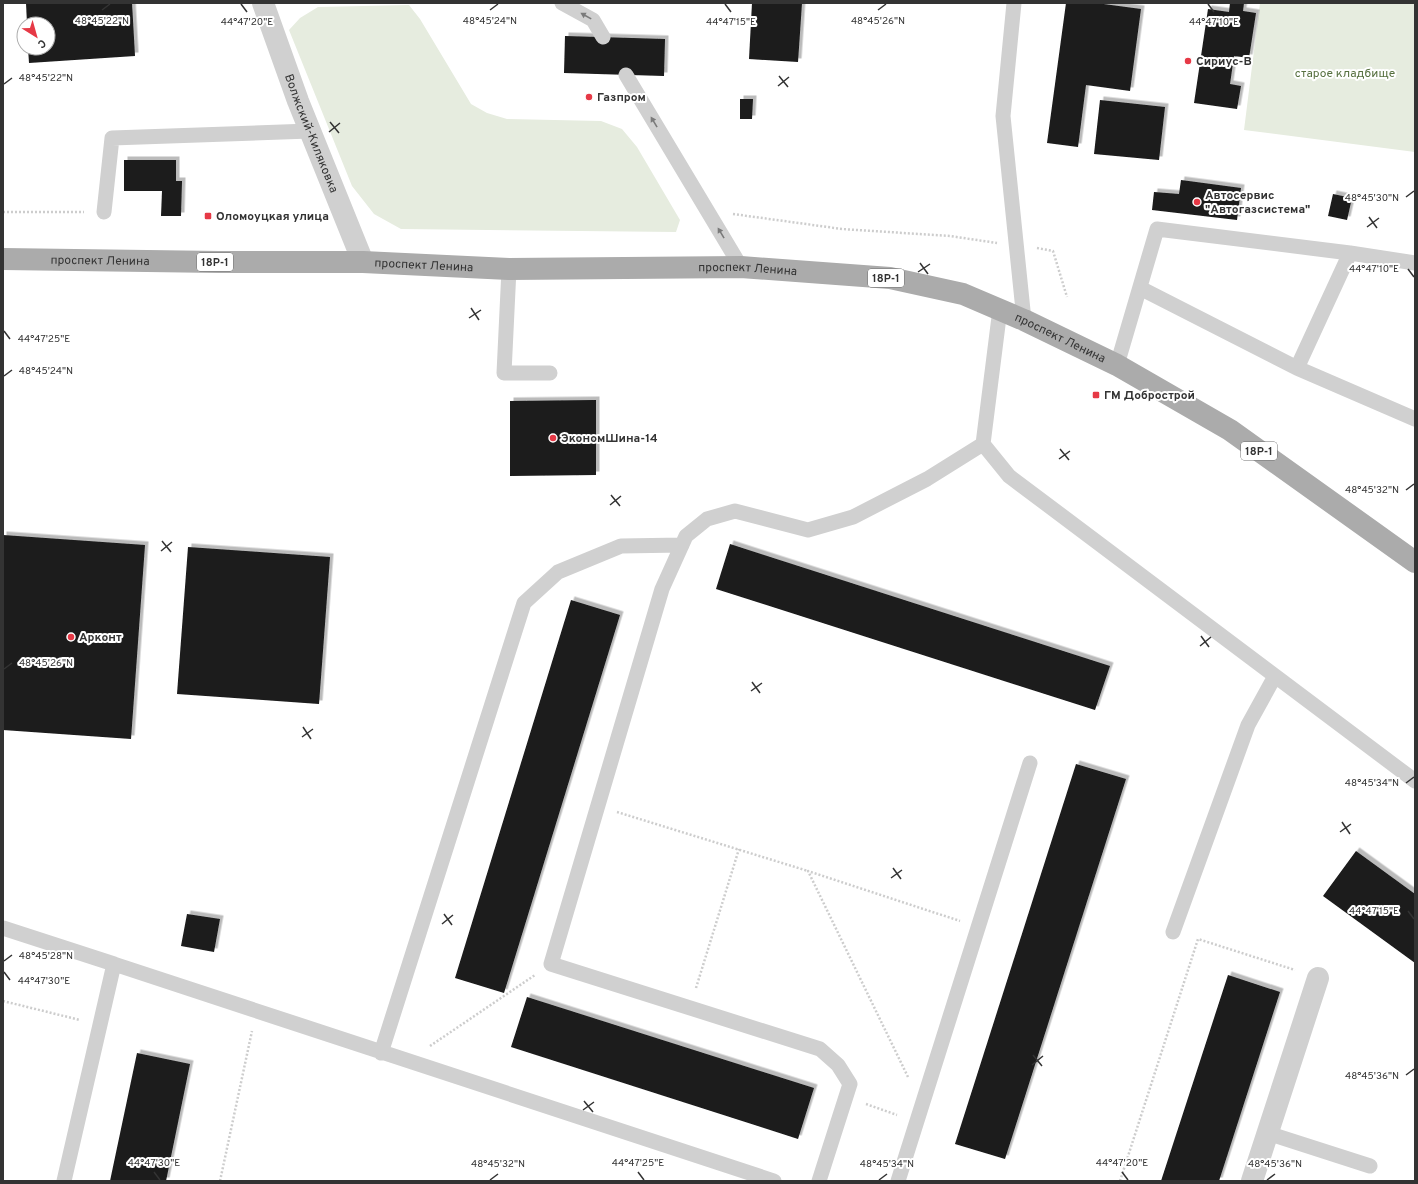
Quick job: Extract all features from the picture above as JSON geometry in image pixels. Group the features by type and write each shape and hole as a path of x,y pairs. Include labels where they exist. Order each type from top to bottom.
{"main road":[{"name":"проспект Ленина","path":"3,259 363,262 509,269 741,267 890,278 964,294 1024,320 1118,365 1230,430 1405,547 1415,562"}],"street":[{"name":"Волжский-Киляковка","path":"263,3 298,100 363,262"},
{"path":"1252,1181 1318,978"}],"lane":[{"path":"562,3 593,20 603,37"},
{"path":"1014,3 1003,116 1024,320"},
{"path":"626,75 741,267"},
{"path":"104,212 112,138 310,131"},
{"path":"1118,365 1157,229 1350,253 1415,263"},
{"path":"1297,368 1350,253"},
{"path":"509,269 504,373 550,374"},
{"path":"1140,288 1297,368 1415,419"},
{"path":"1000,309 983,444 1009,476 1415,782"},
{"path":"819,1181 850,1084 838,1065 820,1049 550,964 662,589 686,536 707,519 736,512 808,530 853,516 927,479 983,444"},
{"path":"382,1052 524,603 558,572 621,546 682,545"},
{"path":"1173,932 1248,725 1275,676"},
{"path":"898,1181 1030,762"},
{"path":"3,928 774,1181"},
{"path":"64,1181 114,964"},
{"path":"1267,1133 1370,1166"}],"path":[{"path":"707,210 842,229 950,236 1053,251 1067,297"},
{"path":"3,212 104,212"},
{"path":"598,806 739,849 978,926"},
{"path":"689,1008 739,849"},
{"path":"808,871 922,1104"},
{"path":"1120,1181 1198,939 1318,978"},
{"path":"408,1061 550,964"},
{"path":"3,1001 100,1025"},
{"path":"220,1181 257,1011"},
{"path":"846,1097 916,1121"}],"green space":[{"name":"старое кладбище","path":"1260,3 1415,3 1415,152 1244,130"},
{"path":"409,5 420,19 471,104 487,113 507,119 601,121 622,129 637,147 680,220 676,232 401,229 374,214 352,186 289,30 300,18 318,7"}],"building":[{"path":"26,3 132,3 135,56 29,63 29,56 56,56 56,16 27,16"},
{"path":"752,3 802,3 798,62 749,59"},
{"path":"1066,3 1096,3 1141,9 1130,91 1086,85 1078,147 1047,143"},
{"path":"1230,3 1244,3 1243,11 1256,13 1249,58 1234,56 1230,84 1241,86 1237,109 1194,103 1208,9 1229,12"},
{"path":"565,36 665,39 664,76 564,73"},
{"path":"740,99 753,99 752,119 740,119"},
{"path":"1100,100 1165,107 1159,160 1094,154"},
{"path":"124,160 176,160 176,181 182,181 181,216 161,216 162,191 124,191"},
{"path":"1181,180 1241,188 1237,220 1152,210 1154,192 1179,194"},
{"path":"1333,194 1352,198 1347,220 1328,216"},
{"name":"ЭкономШина-14","path":"596,400 596,475 510,476 510,401"},
{"name":"Арконт","path":"3,535 145,545 131,739 3,730"},
{"path":"730,544 1110,666 1095,710 716,589"},
{"path":"188,547 330,557 319,704 177,694"},
{"path":"571,600 620,615 504,993 455,978"},
{"path":"1076,764 1126,779 1005,1159 955,1144"},
{"path":"1356,851 1415,894 1415,963 1323,896"},
{"path":"187,914 220,919 214,952 181,946"},
{"path":"1228,975 1280,992 1219,1181 1161,1181"},
{"path":"527,997 814,1088 798,1139 511,1047"},
{"path":"137,1053 190,1064 166,1181 110,1181"}],"place":[{"name":"Сириус-В","path":"1188,61"},
{"name":"Газпром","path":"589,97"},
{"name":"Автосервис \"Автогазсистема\"","path":"1197,202"},
{"name":"Оломоуцкая улица","path":"208,216"},
{"name":"ГМ Добрострой","path":"1096,395"},
{"name":"ЭкономШина-14","path":"553,438"},
{"name":"Арконт","path":"71,637"}]}
